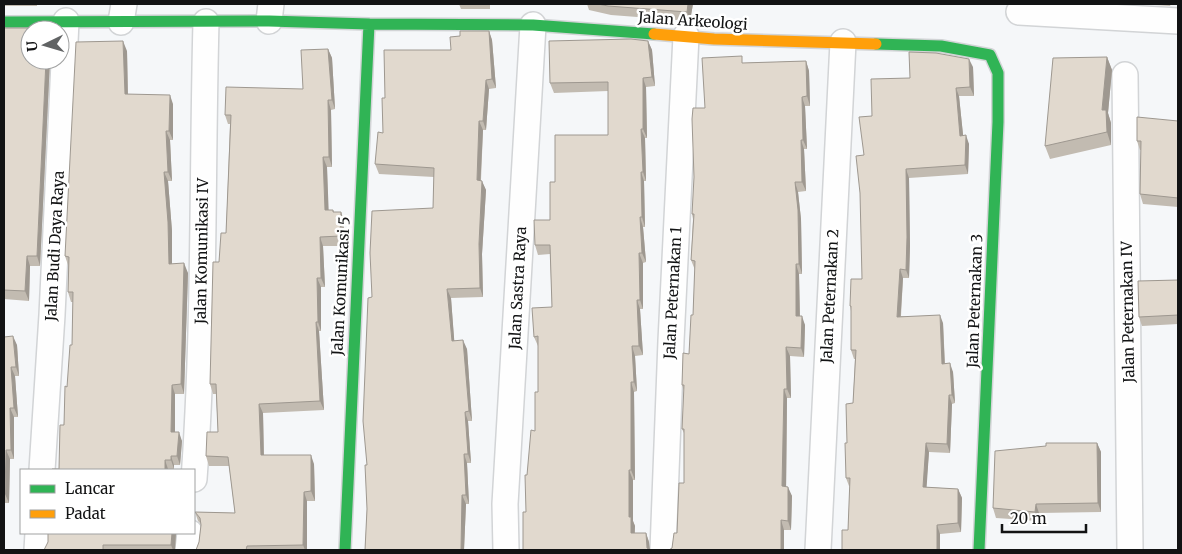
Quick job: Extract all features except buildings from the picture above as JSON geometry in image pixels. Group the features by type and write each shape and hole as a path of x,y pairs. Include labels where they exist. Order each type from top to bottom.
{"street":[{"name":"Jalan Arkeologi","path":"70,20 122,13 206,22 270,12 369,24 533,25 714,39 940,46 990,55"},
{"path":"1019,12 1178,21"},
{"name":"Jalan Arkeologi","path":"4,22 20,22"},
{"name":"Jalan Komunikasi IV","path":"194,469 203,275 203,143 206,22"},
{"name":"Jalan Komunikasi 5","path":"345,550 369,24"},
{"name":"Jalan Sastra Raya","path":"506,550 505,504 533,25"},
{"name":"Jalan Peternakan 1","path":"663,550 686,36"},
{"name":"Jalan Peternakan 2","path":"818,550 843,42"},
{"name":"Jalan Peternakan 3","path":"979,550 998,122 998,73 990,55"},
{"name":"Jalan Budi Daya Raya","path":"42,469 52,315 64,70"},
{"name":"Jalan Peternakan IV","path":"1125,74 1130,550"},
{"path":"36,550 38,534"},
{"path":"188,550 190,534"}],"traffic: fast":[{"path":"4,22 269,21 533,25 654,34"},
{"path":"345,550 369,24"},
{"path":"876,44 941,46 990,55 998,73 998,122 979,550"}],"traffic: slow":[{"path":"654,34 714,39 876,44"}]}
